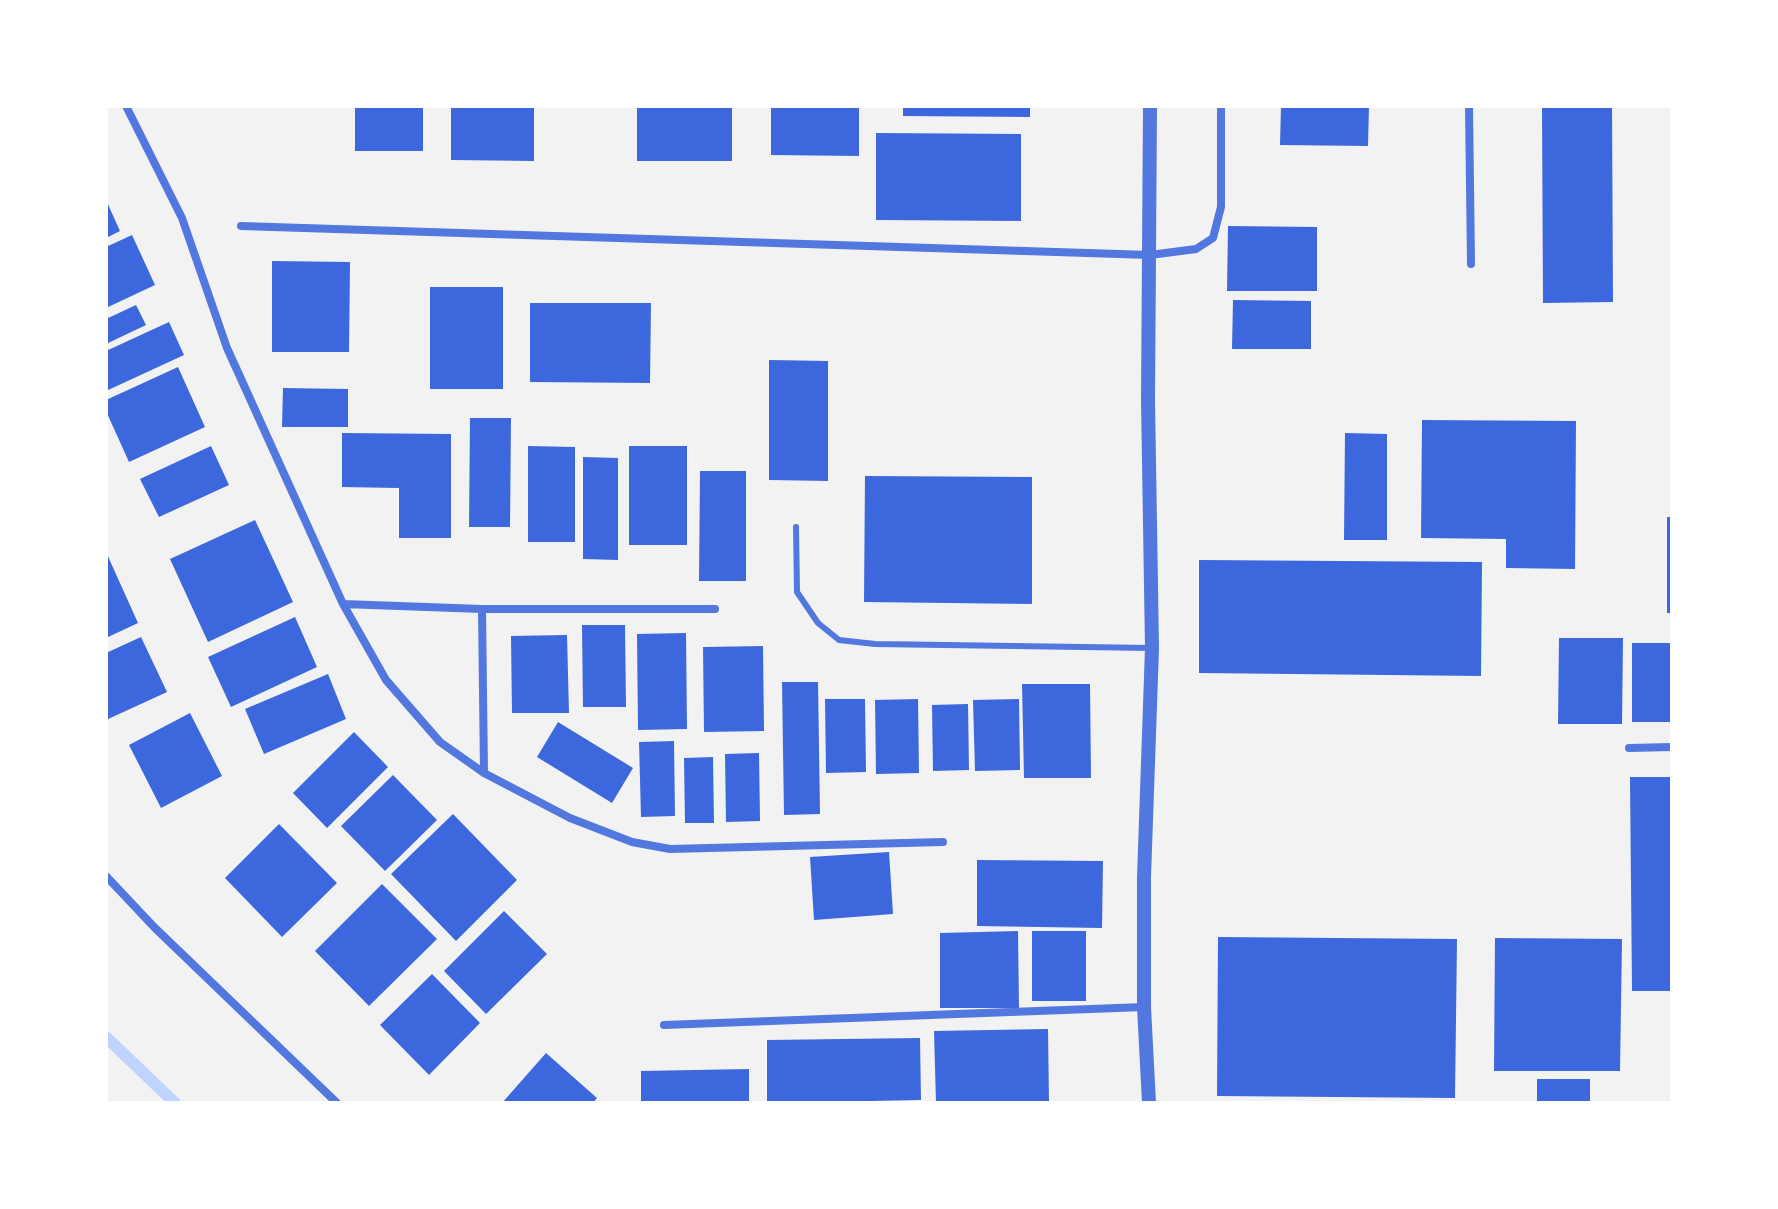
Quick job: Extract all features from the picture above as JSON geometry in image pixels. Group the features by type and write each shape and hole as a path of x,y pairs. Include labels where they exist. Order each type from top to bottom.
{"street":[{"path":"126,106 182,218 227,348 343,604 386,680 440,742 484,773 570,818 632,842 670,849 943,842"},
{"path":"1149,1103 1144,1007 1144,877 1152,648 1148,400 1150,106"},
{"path":"241,226 1150,255 1196,249 1213,238 1221,207 1221,106"},
{"path":"1469,106 1471,264"},
{"path":"343,604 482,609 715,609"},
{"path":"482,609 484,773"},
{"path":"1629,748 1672,747"},
{"path":"106,876 154,927 337,1103"},
{"path":"664,1025 1144,1007"}],"lane":[{"path":"796,527 797,592 818,623 839,640 875,644 1152,648"}],"building":[{"path":"355,106 423,106 423,151 355,151"},
{"path":"451,106 534,106 534,161 451,160"},
{"path":"637,106 732,106 732,161 637,161"},
{"path":"771,106 859,106 859,156 771,155"},
{"path":"903,106 1030,106 1030,117 903,116"},
{"path":"1281,106 1369,106 1368,146 1280,145"},
{"path":"1542,106 1612,106 1613,302 1543,303"},
{"path":"876,133 1021,134 1021,221 876,220"},
{"path":"106,200 120,231 106,238"},
{"path":"1228,226 1317,227 1317,291 1227,291"},
{"path":"132,235 155,285 106,308 106,247"},
{"path":"272,261 350,262 349,352 272,352"},
{"path":"430,287 503,287 503,389 430,389"},
{"path":"1233,300 1311,301 1311,349 1232,349"},
{"path":"530,303 651,303 650,383 530,382"},
{"path":"136,305 146,325 106,344 106,319"},
{"path":"169,322 184,355 106,391 106,351"},
{"path":"769,360 828,361 828,481 769,480"},
{"path":"178,367 205,427 129,462 106,411 106,400"},
{"path":"283,388 348,389 348,427 282,427"},
{"path":"470,418 511,418 510,527 469,527"},
{"path":"1422,420 1576,421 1575,569 1506,568 1506,539 1421,538"},
{"path":"342,433 451,434 451,538 399,538 399,488 342,487"},
{"path":"1345,433 1387,434 1387,540 1344,540"},
{"path":"211,446 229,485 159,517 140,479"},
{"path":"528,446 575,447 575,542 528,542"},
{"path":"629,446 687,446 687,545 629,545"},
{"path":"583,457 618,458 618,560 583,559"},
{"path":"700,471 746,471 746,581 699,581"},
{"path":"865,476 1032,477 1032,604 864,602"},
{"path":"1667,517 1672,517 1672,613 1667,613"},
{"path":"255,520 293,602 208,642 170,559"},
{"path":"106,552 138,623 106,638"},
{"path":"1199,560 1482,562 1481,676 1199,673"},
{"path":"295,617 317,667 231,707 208,657"},
{"path":"582,625 625,625 626,707 583,707"},
{"path":"686,633 687,729 638,730 637,634"},
{"path":"567,635 569,713 512,713 511,636"},
{"path":"141,637 167,692 106,720 106,653"},
{"path":"1559,638 1623,638 1622,724 1558,724"},
{"path":"1632,643 1672,643 1672,722 1632,722"},
{"path":"763,646 764,731 704,732 703,647"},
{"path":"328,674 346,719 264,754 245,709"},
{"path":"782,682 818,682 820,814 784,815"},
{"path":"1022,684 1090,684 1091,778 1024,778"},
{"path":"825,699 865,699 866,772 826,773"},
{"path":"918,699 919,773 876,774 875,700"},
{"path":"1019,699 1020,770 975,771 973,700"},
{"path":"968,704 969,770 933,771 932,705"},
{"path":"190,713 222,776 161,808 129,745"},
{"path":"558,722 633,768 612,803 537,757"},
{"path":"354,732 388,767 327,828 293,793"},
{"path":"674,741 675,816 641,817 639,742"},
{"path":"759,753 760,821 726,822 725,754"},
{"path":"713,757 714,823 685,823 684,758"},
{"path":"393,775 437,820 385,871 341,826"},
{"path":"1630,777 1672,777 1672,991 1632,991"},
{"path":"453,814 517,880 456,941 391,874"},
{"path":"279,824 337,883 282,937 225,878"},
{"path":"889,852 893,914 814,920 810,857"},
{"path":"977,860 1103,861 1102,928 977,926"},
{"path":"382,884 437,939 369,1006 315,951"},
{"path":"504,911 547,954 486,1014 444,971"},
{"path":"1018,931 1019,1008 940,1008 940,933"},
{"path":"1032,931 1086,931 1086,1001 1032,1001"},
{"path":"1218,937 1457,939 1455,1098 1217,1096"},
{"path":"1495,938 1622,939 1620,1071 1494,1071"},
{"path":"432,974 480,1023 429,1075 380,1025"},
{"path":"1048,1029 1049,1103 936,1103 934,1031"},
{"path":"920,1038 921,1100 767,1103 767,1040"},
{"path":"546,1053 597,1098 593,1103 502,1103"},
{"path":"749,1069 749,1103 641,1103 641,1071"},
{"path":"1537,1079 1590,1079 1590,1103 1537,1103"}],"waterway":[{"path":"106,1037 175,1103"}]}
